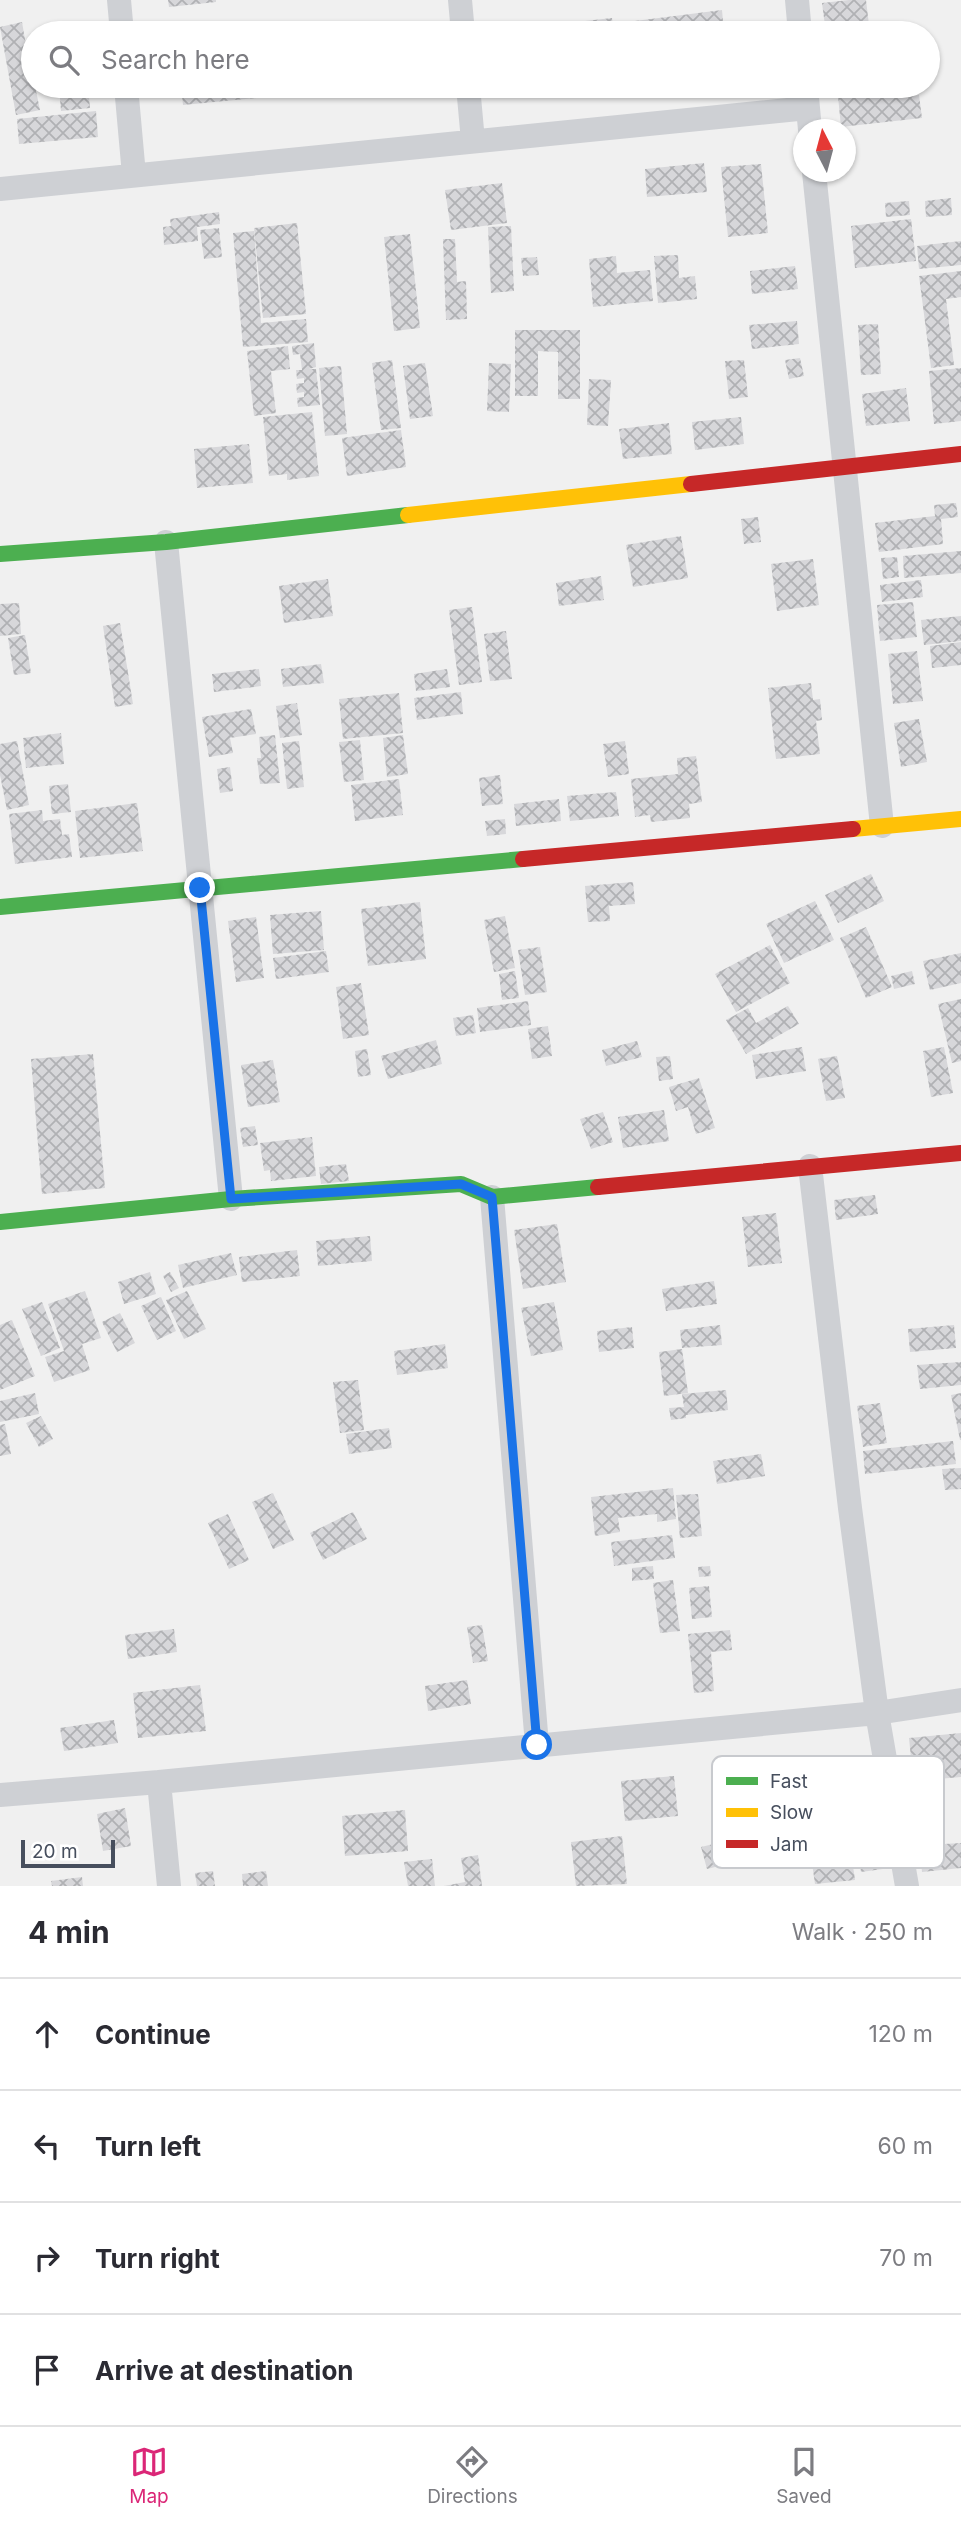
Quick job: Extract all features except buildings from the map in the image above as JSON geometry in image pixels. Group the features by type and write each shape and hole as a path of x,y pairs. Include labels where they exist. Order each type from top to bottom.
{"street":[{"path":"119,0 121,21"},
{"path":"460,0 462,21"},
{"path":"797,0 799,21"},
{"path":"127,98 134,175"},
{"path":"469,98 473,141"},
{"path":"0,189 808,108"},
{"path":"815,182 882,826"},
{"path":"0,554 166,542 961,454"},
{"path":"166,542 231,1199"},
{"path":"0,907 961,819"},
{"path":"0,1222 231,1199 461,1184 492,1197 961,1153"},
{"path":"810,1167 849,1508 884,1756"},
{"path":"492,1197 537,1745"},
{"path":"0,1795 877,1713 961,1700"},
{"path":"159,1782 169,1886"},
{"path":"904,1868 907,1886"}],"traffic: fast":[{"path":"0,554 166,542 408,515"},
{"path":"0,907 523,859"},
{"path":"0,1222 231,1199 461,1184 492,1197 598,1187"}],"traffic: slow":[{"path":"408,515 691,484"},
{"path":"853,829 961,819"}],"traffic: jam":[{"path":"691,484 961,454"},
{"path":"523,859 853,829"},
{"path":"598,1187 961,1153"}],"route":[{"path":"200,888 231,1199 461,1184 492,1197 537,1745"}]}
